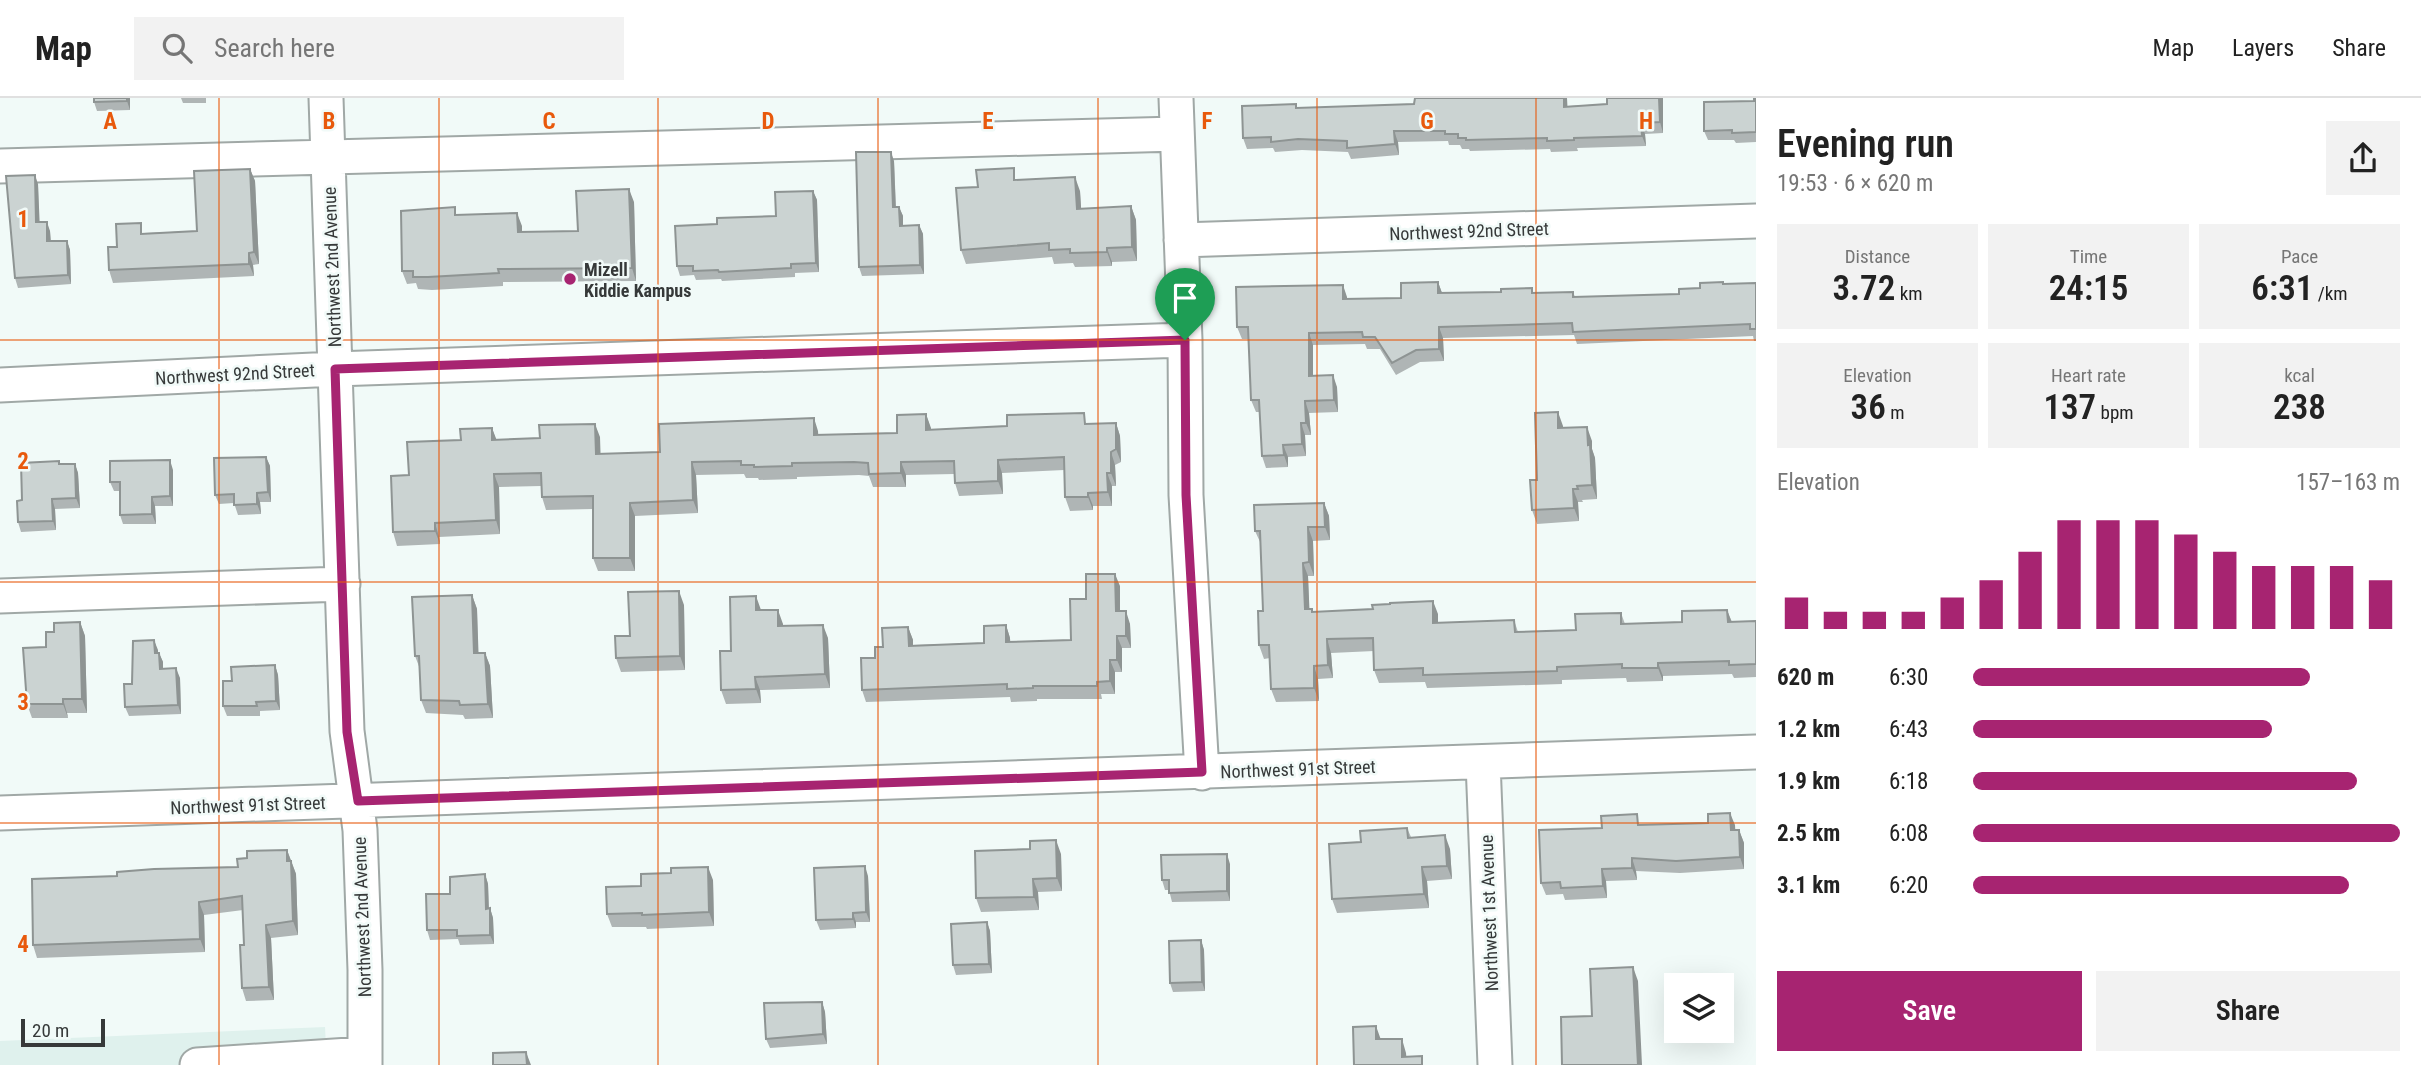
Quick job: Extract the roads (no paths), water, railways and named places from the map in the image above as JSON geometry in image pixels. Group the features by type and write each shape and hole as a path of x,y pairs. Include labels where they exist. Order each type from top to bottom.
{"street":[{"name":"Northwest 2nd Avenue","path":"326,98 347,732 358,801 364,907 365,1059"},
{"path":"1176,98 1185,340 1186,495 1202,772"},
{"path":"0,166 1178,134"},
{"name":"Northwest 92nd Street","path":"1181,240 1756,221"},
{"name":"Northwest 92nd Street","path":"0,386 335,369 1185,340"},
{"path":"0,596 343,584"},
{"name":"Northwest 91st Street","path":"0,813 1756,752"},
{"name":"Northwest 1st Avenue","path":"1483,762 1495,1065"},
{"path":"197,1065 365,1059"}],"place":[{"name":"Mizell Kiddie Kampus","path":"570,279"}]}
